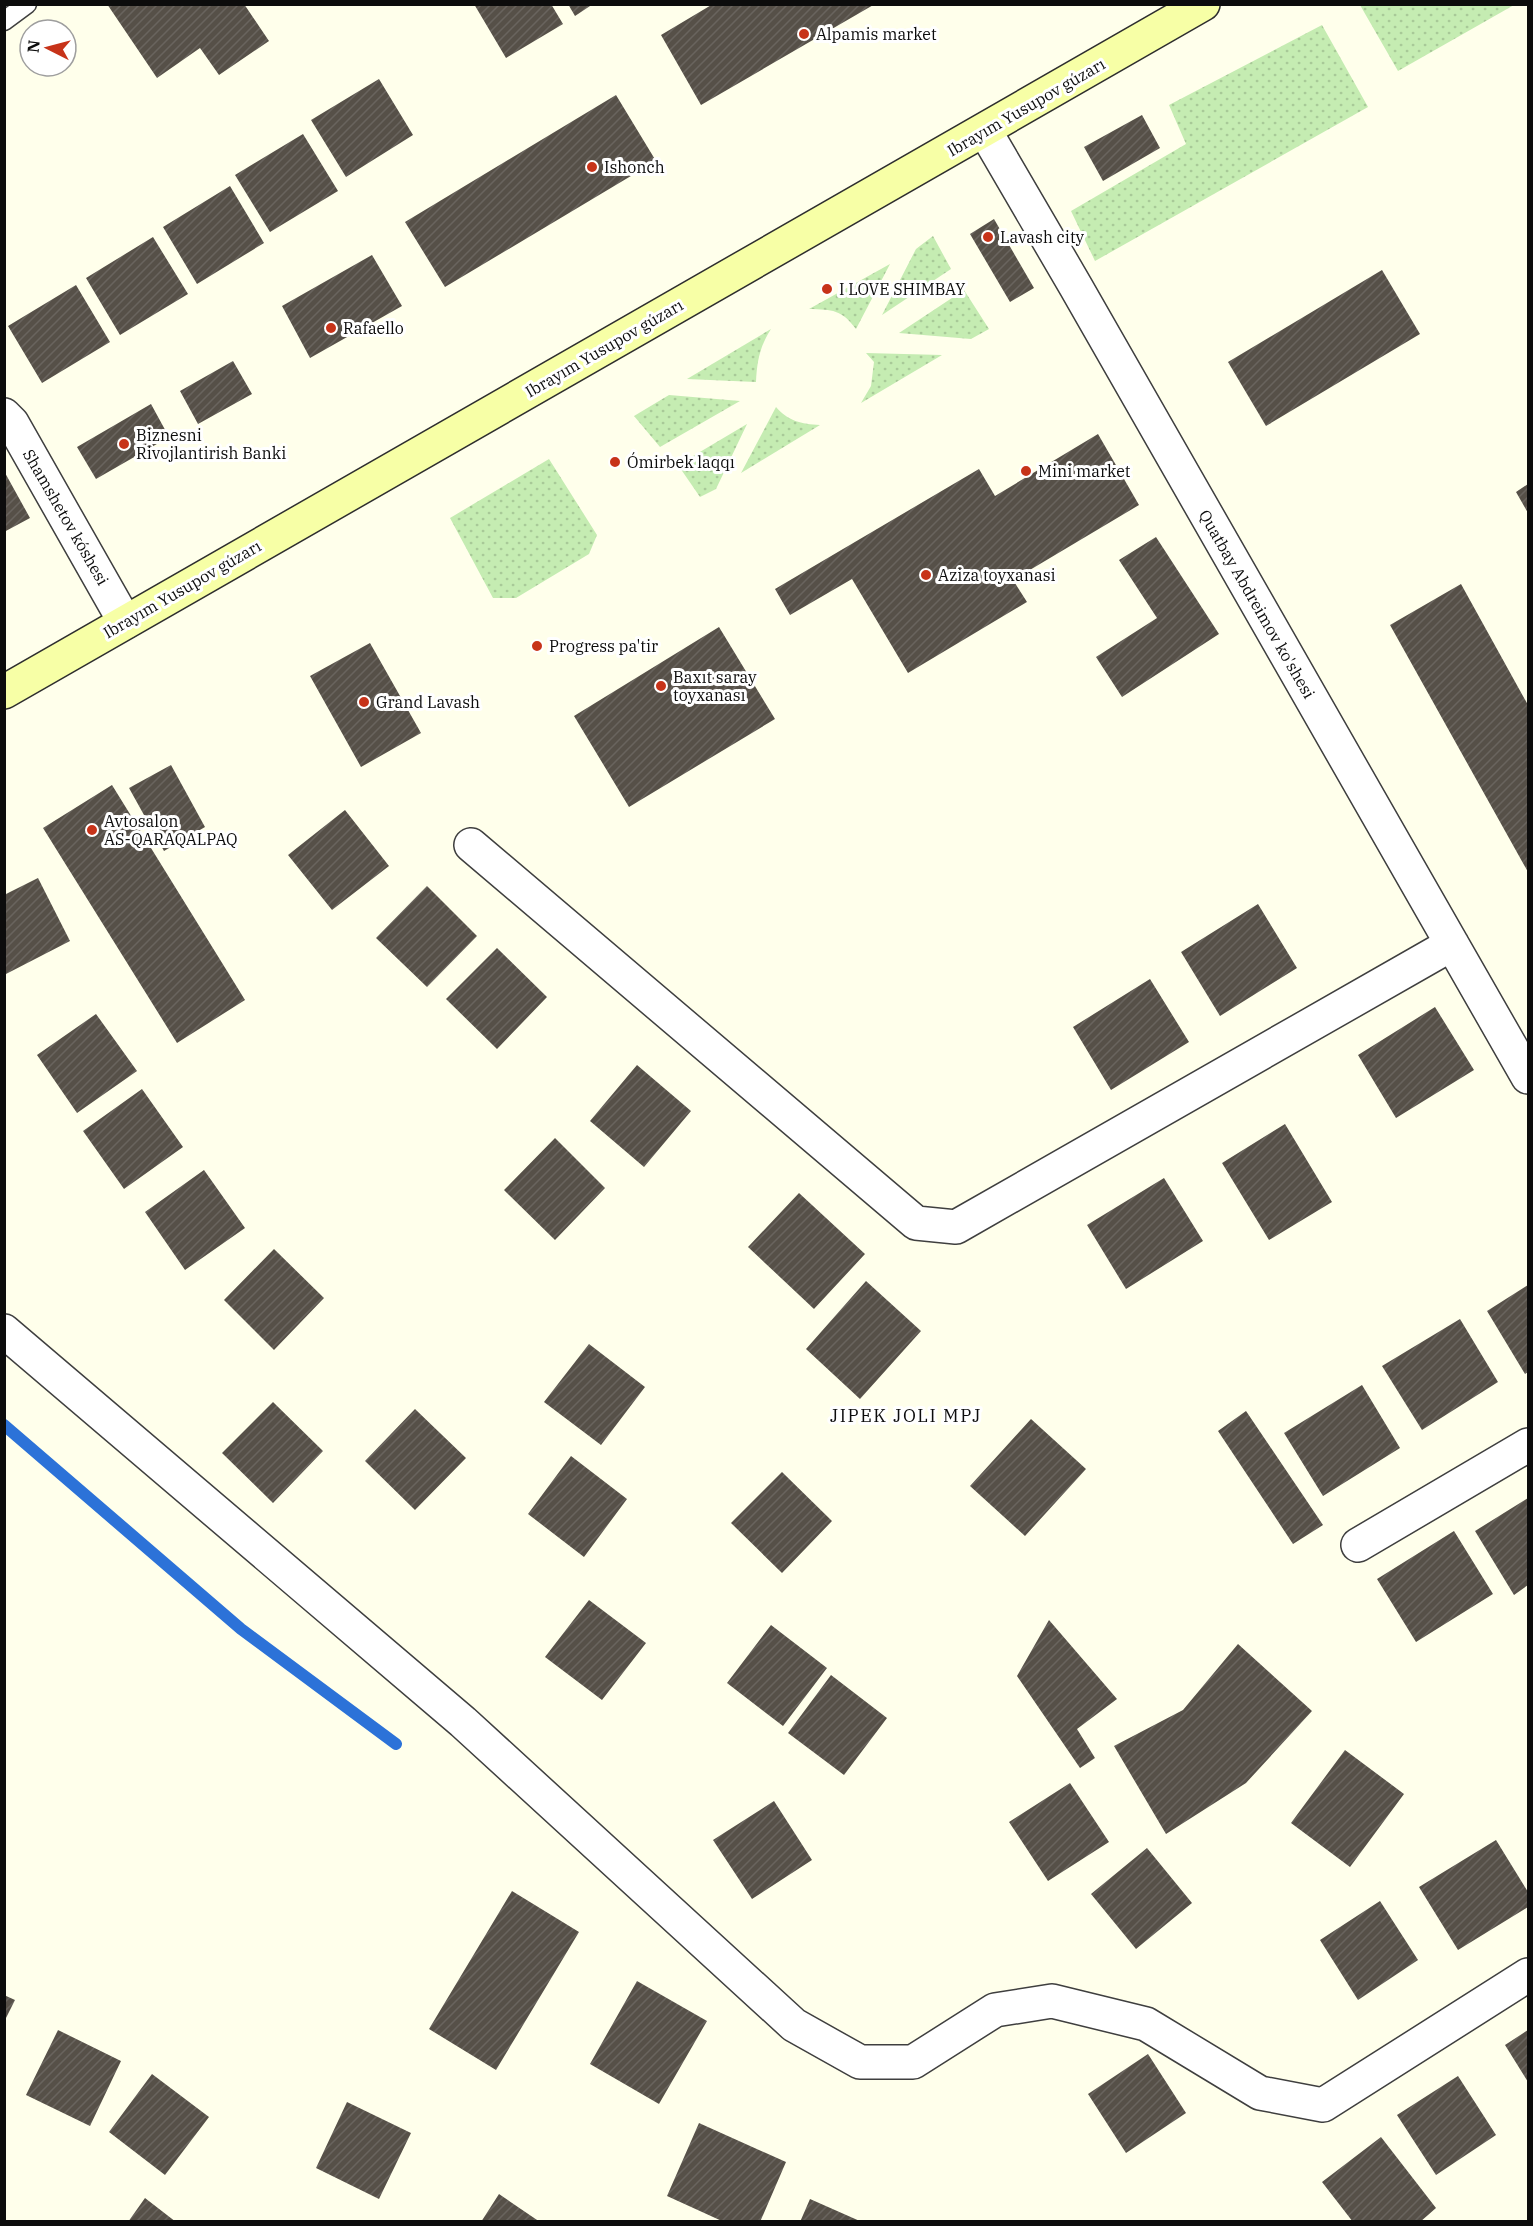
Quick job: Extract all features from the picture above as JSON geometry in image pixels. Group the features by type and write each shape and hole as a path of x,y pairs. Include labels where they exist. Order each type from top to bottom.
{"main road":[{"name":"Ibrayım Yusupov gúzarı","path":"4,692 1203,4"}],"street":[{"name":"Quatbay Abdreimov ko'shesi","path":"984,131 1077,287 1528,1077"},
{"name":"Shamshetov kóshesi","path":"4,415 18,432 125,622"},
{"path":"471,845 916,1222 956,1227 1452,944"},
{"path":"4,1331 463,1722 794,2025 860,2062 913,2062 995,2010 1052,2001 1146,2024 1260,2093 1323,2105 1528,1975"},
{"path":"1358,1545 1528,1445"}],"lane":[{"path":"4,21 27,4"}],"green space":[{"path":"1360,5 1514,5 1398,71"},
{"path":"1322,25 1368,107 1095,261 1071,211 1186,144 1169,105"},
{"path":"933,236 951,269 882,315 916,249"},
{"path":"890,264 856,329 841,314 809,309"},
{"path":"964,290 989,329 971,339 899,333"},
{"path":"771,329 760,354 756,382 687,379"},
{"path":"866,353 942,355 861,403 871,386 874,362"},
{"path":"669,395 740,401 660,447 634,416"},
{"path":"776,407 785,416 795,421 820,425 741,473"},
{"path":"747,424 716,489 700,497 678,465"},
{"path":"549,459 597,535 589,554 516,598 493,598 450,518"}],"building":[{"path":"107,4 244,4 269,41 219,75 200,48 157,78"},
{"path":"474,4 551,4 563,24 506,58"},
{"path":"568,4 593,4 575,16"},
{"path":"713,4 875,4 701,105 661,35"},
{"path":"379,79 413,135 346,177 311,120"},
{"path":"616,95 656,161 445,287 405,222"},
{"path":"1142,115 1160,148 1103,181 1084,147"},
{"path":"303,134 338,191 270,232 235,175"},
{"path":"230,186 264,243 197,284 163,227"},
{"path":"994,219 1034,288 1010,302 970,234"},
{"path":"153,237 188,294 120,335 86,278"},
{"path":"372,255 402,306 310,358 282,306"},
{"path":"1382,270 1420,334 1266,426 1228,362"},
{"path":"76,285 110,342 42,383 8,326"},
{"path":"233,361 252,394 198,424 180,391"},
{"path":"151,404 169,437 96,479 77,447"},
{"path":"1098,434 1139,505 1013,580 1027,602 908,673 852,579 790,615 775,589 979,469 995,496"},
{"path":"4,471 30,518 4,532"},
{"path":"1528,484 1528,513 1516,492"},
{"path":"1156,537 1219,634 1122,697 1096,657 1157,618 1119,560"},
{"path":"1461,584 1528,705 1528,872 1390,625"},
{"path":"719,627 775,719 629,807 574,716"},
{"path":"370,643 421,733 361,767 310,676"},
{"path":"171,765 205,827 164,851 129,788"},
{"path":"112,785 245,1000 177,1043 43,828"},
{"path":"345,810 389,866 332,910 288,855"},
{"path":"38,878 70,941 6,974 4,895"},
{"path":"427,886 477,936 427,987 376,938"},
{"path":"1258,904 1297,968 1220,1016 1181,952"},
{"path":"497,948 547,997 497,1049 446,999"},
{"path":"1150,979 1189,1042 1111,1090 1073,1027"},
{"path":"1435,1007 1474,1070 1396,1118 1358,1055"},
{"path":"96,1014 137,1071 77,1113 37,1055"},
{"path":"637,1065 691,1111 644,1167 590,1121"},
{"path":"142,1089 183,1147 124,1189 83,1131"},
{"path":"1285,1124 1332,1202 1269,1240 1222,1163"},
{"path":"555,1138 605,1188 555,1240 504,1190"},
{"path":"204,1170 245,1228 185,1270 145,1212"},
{"path":"1164,1178 1203,1241 1126,1289 1087,1225"},
{"path":"799,1193 865,1254 814,1309 748,1247"},
{"path":"274,1249 324,1298 274,1350 224,1300"},
{"path":"866,1281 921,1331 860,1399 806,1349"},
{"path":"1528,1285 1528,1372 1525,1374 1487,1311"},
{"path":"1460,1319 1498,1382 1422,1430 1382,1366"},
{"path":"589,1344 645,1387 601,1445 544,1402"},
{"path":"1362,1385 1400,1448 1323,1496 1284,1433"},
{"path":"273,1402 323,1451 273,1503 222,1453"},
{"path":"415,1409 466,1458 415,1510 365,1461"},
{"path":"1246,1411 1323,1525 1293,1544 1218,1431"},
{"path":"1031,1419 1086,1469 1025,1536 970,1486"},
{"path":"571,1456 627,1499 584,1557 528,1514"},
{"path":"782,1472 832,1521 782,1573 731,1523"},
{"path":"1528,1498 1528,1585 1514,1595 1475,1531"},
{"path":"1454,1531 1493,1594 1416,1642 1377,1579"},
{"path":"589,1600 646,1643 602,1700 545,1657"},
{"path":"1049,1620 1117,1699 1077,1729 1095,1758 1080,1768 1017,1676"},
{"path":"771,1625 827,1668 783,1726 727,1683"},
{"path":"1238,1644 1312,1711 1246,1783 1166,1834 1114,1746 1183,1710"},
{"path":"831,1675 887,1718 844,1775 788,1733"},
{"path":"1345,1750 1404,1794 1350,1867 1291,1823"},
{"path":"1070,1783 1109,1842 1048,1881 1009,1822"},
{"path":"774,1801 812,1860 752,1899 713,1840"},
{"path":"1496,1840 1528,1892 1528,1907 1458,1950 1419,1887"},
{"path":"1147,1848 1192,1903 1136,1949 1091,1894"},
{"path":"512,1891 579,1932 496,2070 429,2029"},
{"path":"1380,1901 1418,1960 1358,2000 1320,1940"},
{"path":"637,1981 707,2021 659,2104 590,2064"},
{"path":"4,1995 15,2000 4,2022"},
{"path":"58,2030 121,2061 90,2126 26,2095"},
{"path":"1528,2030 1528,2082 1505,2045"},
{"path":"1148,2054 1186,2113 1126,2153 1088,2094"},
{"path":"152,2074 209,2117 165,2175 109,2132"},
{"path":"1458,2076 1496,2135 1436,2175 1397,2115"},
{"path":"347,2102 411,2133 379,2199 316,2168"},
{"path":"699,2123 786,2162 760,2222 724,2222 667,2196"},
{"path":"1381,2137 1436,2208 1420,2222 1353,2222 1322,2182"},
{"path":"499,2194 540,2222 481,2222"},
{"path":"145,2198 176,2222 128,2222"},
{"path":"810,2199 862,2222 800,2222"}],"waterway":[{"path":"4,1425 241,1629 396,1744"}],"place":[{"name":"Alpamis market","path":"804,34"},
{"name":"Ishonch","path":"592,167"},
{"name":"Lavash city","path":"988,237"},
{"name":"I LOVE SHIMBAY","path":"827,289"},
{"name":"Rafaello","path":"331,328"},
{"name":"Biznesni Rivojlantirish Banki","path":"124,444"},
{"name":"Ómirbek laqqı","path":"615,462"},
{"name":"Mini market","path":"1026,471"},
{"name":"Aziza toyxanasi","path":"926,575"},
{"name":"Progress pa'tir","path":"537,646"},
{"name":"Baxıt saray toyxanası","path":"661,686"},
{"name":"Grand Lavash","path":"364,702"},
{"name":"Avtosalon AS-QARAQALPAQ","path":"92,830"}],"district":[{"name":"JIPEK JOLI MPJ","path":"906,1416"}]}
